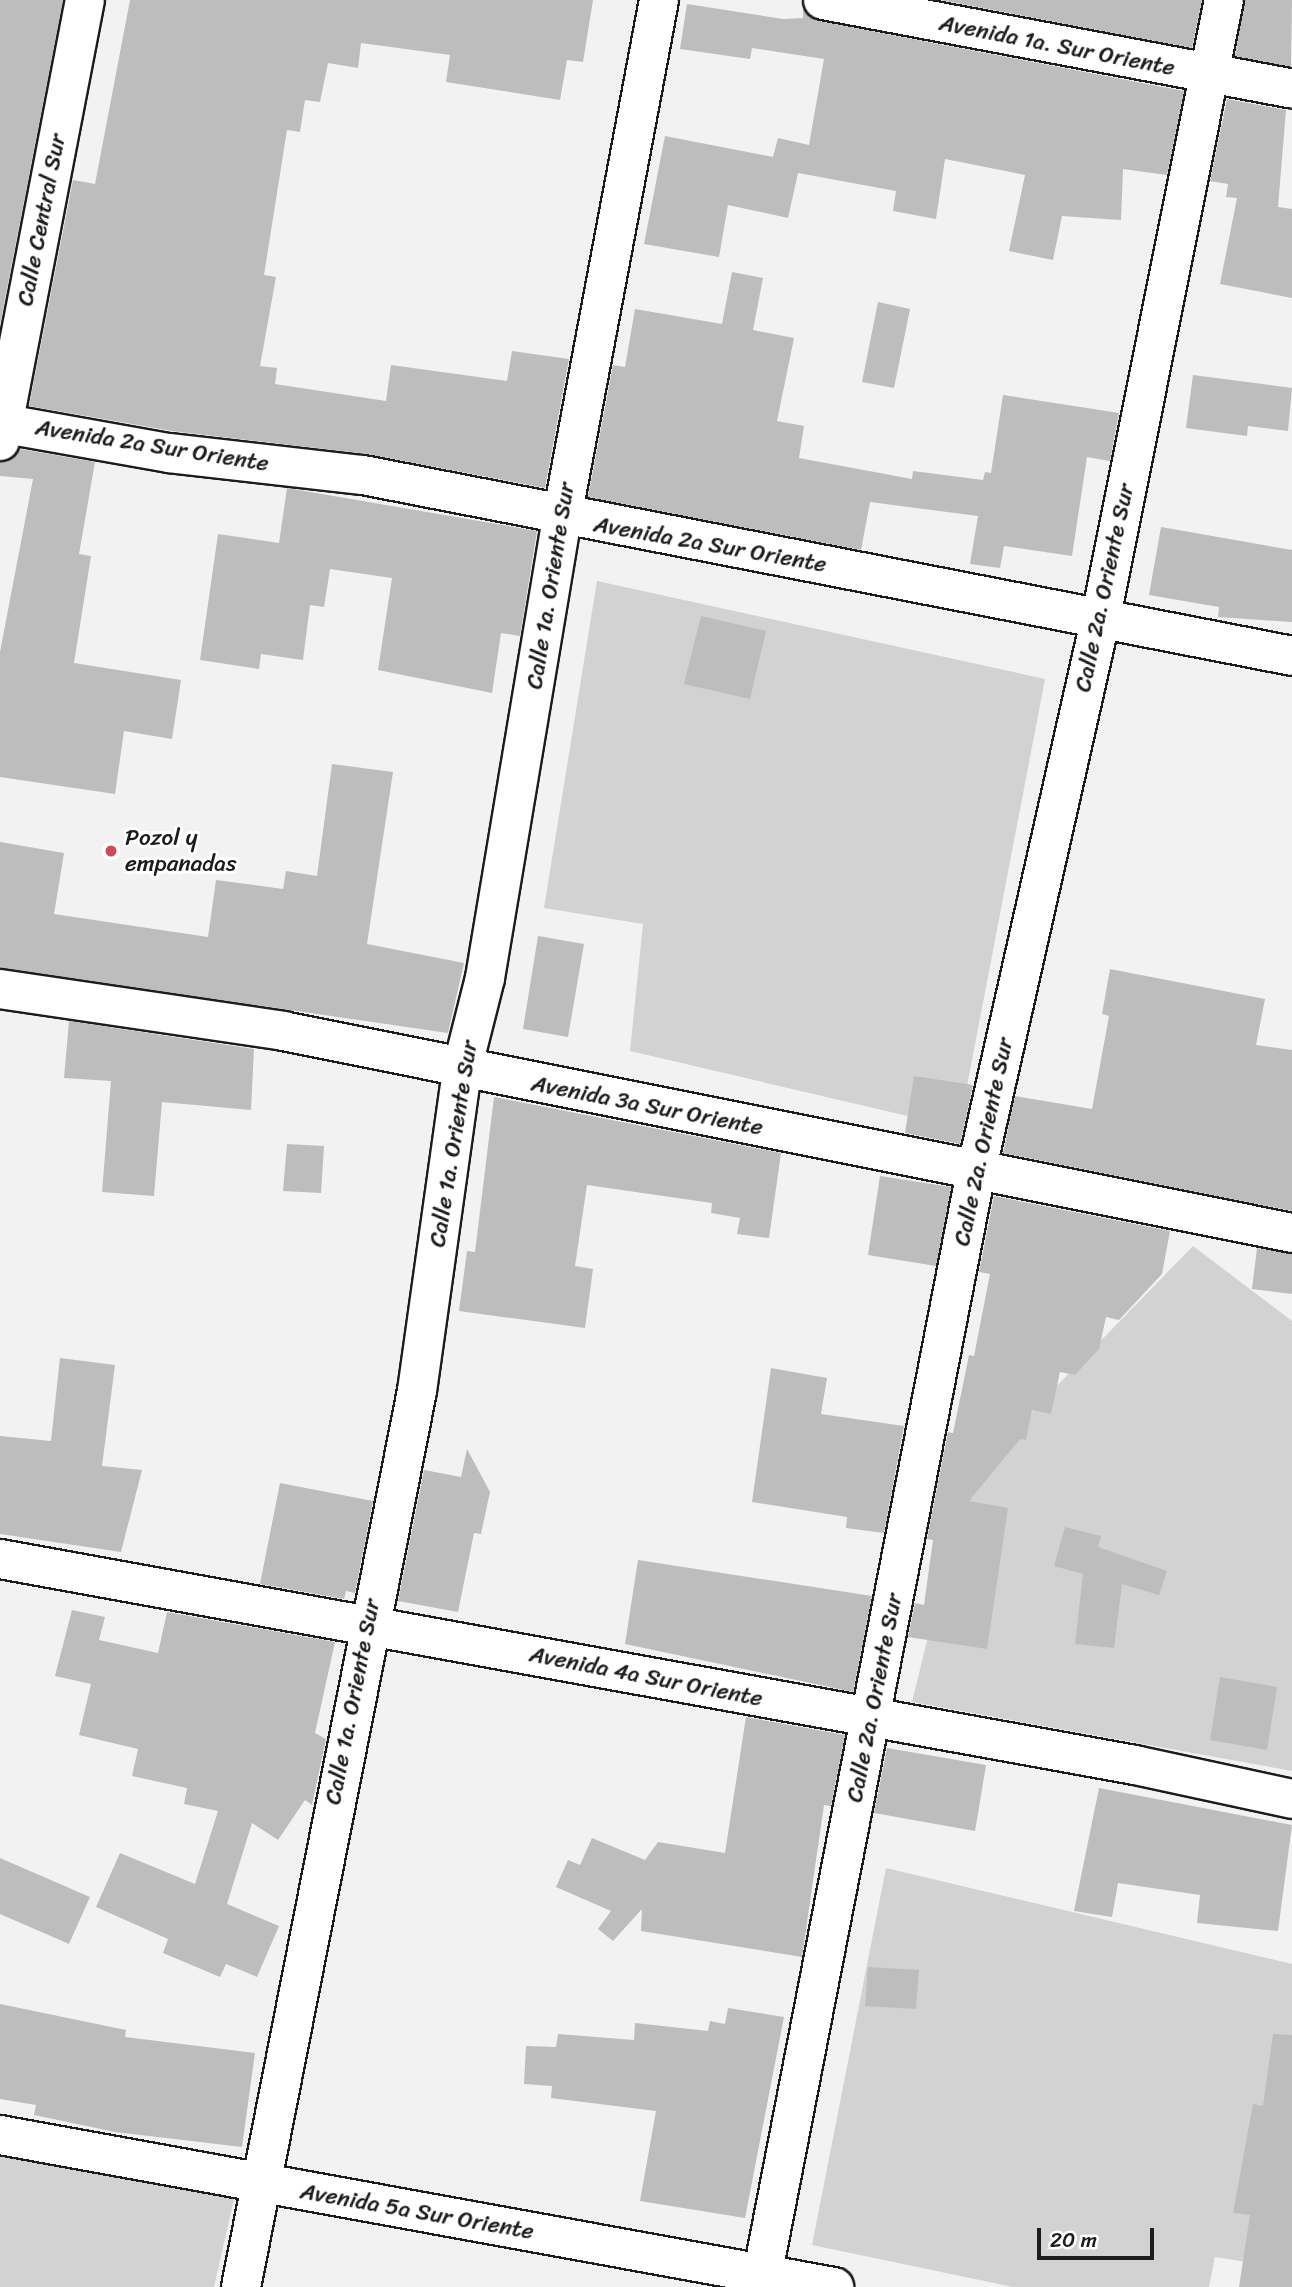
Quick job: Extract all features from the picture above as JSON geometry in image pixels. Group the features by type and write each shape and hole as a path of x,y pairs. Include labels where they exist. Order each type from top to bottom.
{"street":[{"name":"Calle Central Sur","path":"1,429 85,0"},
{"name":"Calle 1a. Oriente Sur","path":"241,2287 263,2185 367,1625 417,1391 462,1069 485,978 562,517 659,0"},
{"name":"Avenida 1a. Sur Oriente","path":"823,0 1209,76 1292,89"},
{"name":"Calle 2a. Oriente Sur","path":"761,2281 976,1172 1101,617 1224,0"},
{"name":"Avenida 2a Sur Oriente","path":"1,429 169,453 363,475 562,517 1101,617 1292,656"},
{"name":"Avenida 3a Sur Oriente","path":"0,989 283,1031 976,1172 1292,1233"},
{"name":"Avenida 4a Sur Oriente","path":"0,1559 871,1720 1135,1765 1292,1799"},
{"name":"Avenida 5a Sur Oriente","path":"0,2135 761,2281 834,2287"}],"shaded area":[{"path":"597,581 1045,679 959,1128 630,1051 643,924 544,908"},
{"path":"1193,1246 1292,1321 1292,1771 912,1702 967,1478"},
{"path":"886,1868 1292,1964 1292,2269 1215,2257 1209,2287 1013,2287 812,2245"},
{"path":"0,2155 234,2199 214,2287 0,2287"}],"building":[{"path":"0,0 63,0 0,325"},
{"path":"130,0 593,0 583,62 567,60 560,100 446,82 450,55 361,43 358,68 328,63 320,102 305,100 300,132 287,130 264,275 276,277 260,366 277,368 275,384 386,401 391,365 507,381 512,351 569,359 545,488 367,454 172,431 29,406 73,180 95,184"},
{"path":"940,0 1202,0 1192,48"},
{"path":"1245,0 1292,0 1291,67 1235,56"},
{"path":"687,4 783,19 803,18 803,9 819,21 1184,91 1167,175 1123,169 1121,220 1062,216 1053,260 1009,251 1025,175 945,159 936,219 893,211 896,191 798,173 788,218 728,205 719,257 644,244 665,136 773,157 778,138 809,145 824,59 752,48 750,59 680,49"},
{"path":"1227,99 1286,110 1278,207 1292,209 1292,298 1220,284 1237,198 1226,197 1228,184 1210,181"},
{"path":"732,272 763,278 753,330 794,338 777,421 804,426 799,458 912,479 913,471 983,480 985,472 991,473 1003,395 1119,413 1110,461 1087,457 1072,556 1004,546 1000,568 970,564 978,516 870,502 861,550 588,497 613,365 625,367 635,309 722,324"},
{"path":"878,302 910,309 894,388 862,382"},
{"path":"1193,375 1292,388 1288,431 1248,426 1247,436 1186,428"},
{"path":"20,449 95,462 79,554 91,556 74,663 181,680 172,739 124,731 115,794 0,777 0,652 33,479 0,476 0,462"},
{"path":"287,488 537,531 520,636 501,633 492,693 378,670 392,578 330,569 324,607 310,605 303,660 261,654 259,669 200,660 218,534 279,543"},
{"path":"1161,527 1292,550 1292,622 1218,617 1219,607 1149,595"},
{"path":"701,616 766,631 750,699 684,684"},
{"path":"332,764 393,772 367,944 464,963 448,1033 0,968 0,842 64,853 54,914 208,937 216,880 283,889 286,871 317,876"},
{"path":"538,936 584,944 568,1037 523,1029"},
{"path":"1110,969 1265,999 1256,1045 1292,1050 1292,1211 1003,1153 1015,1096 1092,1109 1109,1016 1102,1014"},
{"path":"69,1021 254,1049 251,1110 162,1102 154,1196 102,1192 111,1081 64,1078"},
{"path":"914,1076 973,1085 960,1144 905,1133"},
{"path":"494,1097 781,1153 769,1238 737,1234 740,1218 711,1213 712,1203 587,1185 575,1266 593,1269 585,1328 459,1311 467,1251 475,1252"},
{"path":"287,1144 324,1146 321,1193 283,1191"},
{"path":"880,1176 951,1187 936,1266 868,1255"},
{"path":"994,1196 1170,1231 1162,1274 1119,1320 1106,1317 1099,1349 1075,1375 1060,1372 1051,1414 1032,1410 1026,1440 1020,1439 969,1501 1008,1508 987,1649 908,1637 915,1603 924,1605 933,1540 927,1539 948,1432 953,1433 969,1355 974,1356 990,1274 979,1272"},
{"path":"1257,1248 1292,1254 1292,1294 1252,1289"},
{"path":"60,1358 115,1365 102,1466 142,1470 121,1552 0,1534 0,1436 51,1441"},
{"path":"771,1368 827,1378 821,1414 904,1426 884,1533 846,1528 847,1517 752,1502"},
{"path":"467,1449 490,1492 481,1534 474,1533 458,1612 398,1601 424,1470 461,1477"},
{"path":"280,1483 373,1501 355,1593 346,1591 344,1599 260,1584"},
{"path":"1065,1527 1101,1536 1098,1547 1167,1571 1159,1595 1122,1584 1114,1648 1075,1644 1083,1574 1054,1566"},
{"path":"638,1560 872,1596 853,1692 625,1644"},
{"path":"72,1610 105,1617 99,1640 158,1653 167,1612 335,1642 315,1733 326,1739 312,1805 305,1800 278,1840 252,1823 227,1904 279,1926 257,1977 226,1964 220,1977 163,1953 168,1939 96,1907 120,1853 195,1884 218,1811 184,1804 187,1788 132,1776 138,1749 79,1735 91,1684 55,1676"},
{"path":"1220,1677 1277,1687 1267,1750 1210,1740"},
{"path":"746,1717 845,1735 831,1806 824,1805 802,1957 641,1931 642,1909 613,1941 598,1929 611,1911 556,1887 568,1860 580,1865 592,1838 645,1860 658,1842 725,1853"},
{"path":"887,1748 986,1765 975,1831 874,1813"},
{"path":"1099,1788 1292,1825 1278,1931 1197,1923 1200,1895 1118,1883 1112,1917 1074,1911"},
{"path":"0,1858 90,1897 69,1944 0,1914"},
{"path":"868,1967 919,1970 916,2009 865,2006"},
{"path":"0,2004 126,2030 125,2037 255,2053 242,2147 115,2132 34,2115 36,2105 0,2099"},
{"path":"728,2008 784,2017 745,2218 640,2201 656,2111 551,2098 552,2086 524,2084 526,2046 556,2047 558,2034 634,2040 635,2023 708,2031 710,2021 725,2024"},
{"path":"1273,2034 1292,2035 1292,2287 1239,2287 1250,2215 1233,2213 1253,2104 1263,2106"}],"place":[{"name":"Pozol y empanadas","path":"111,851"}]}
